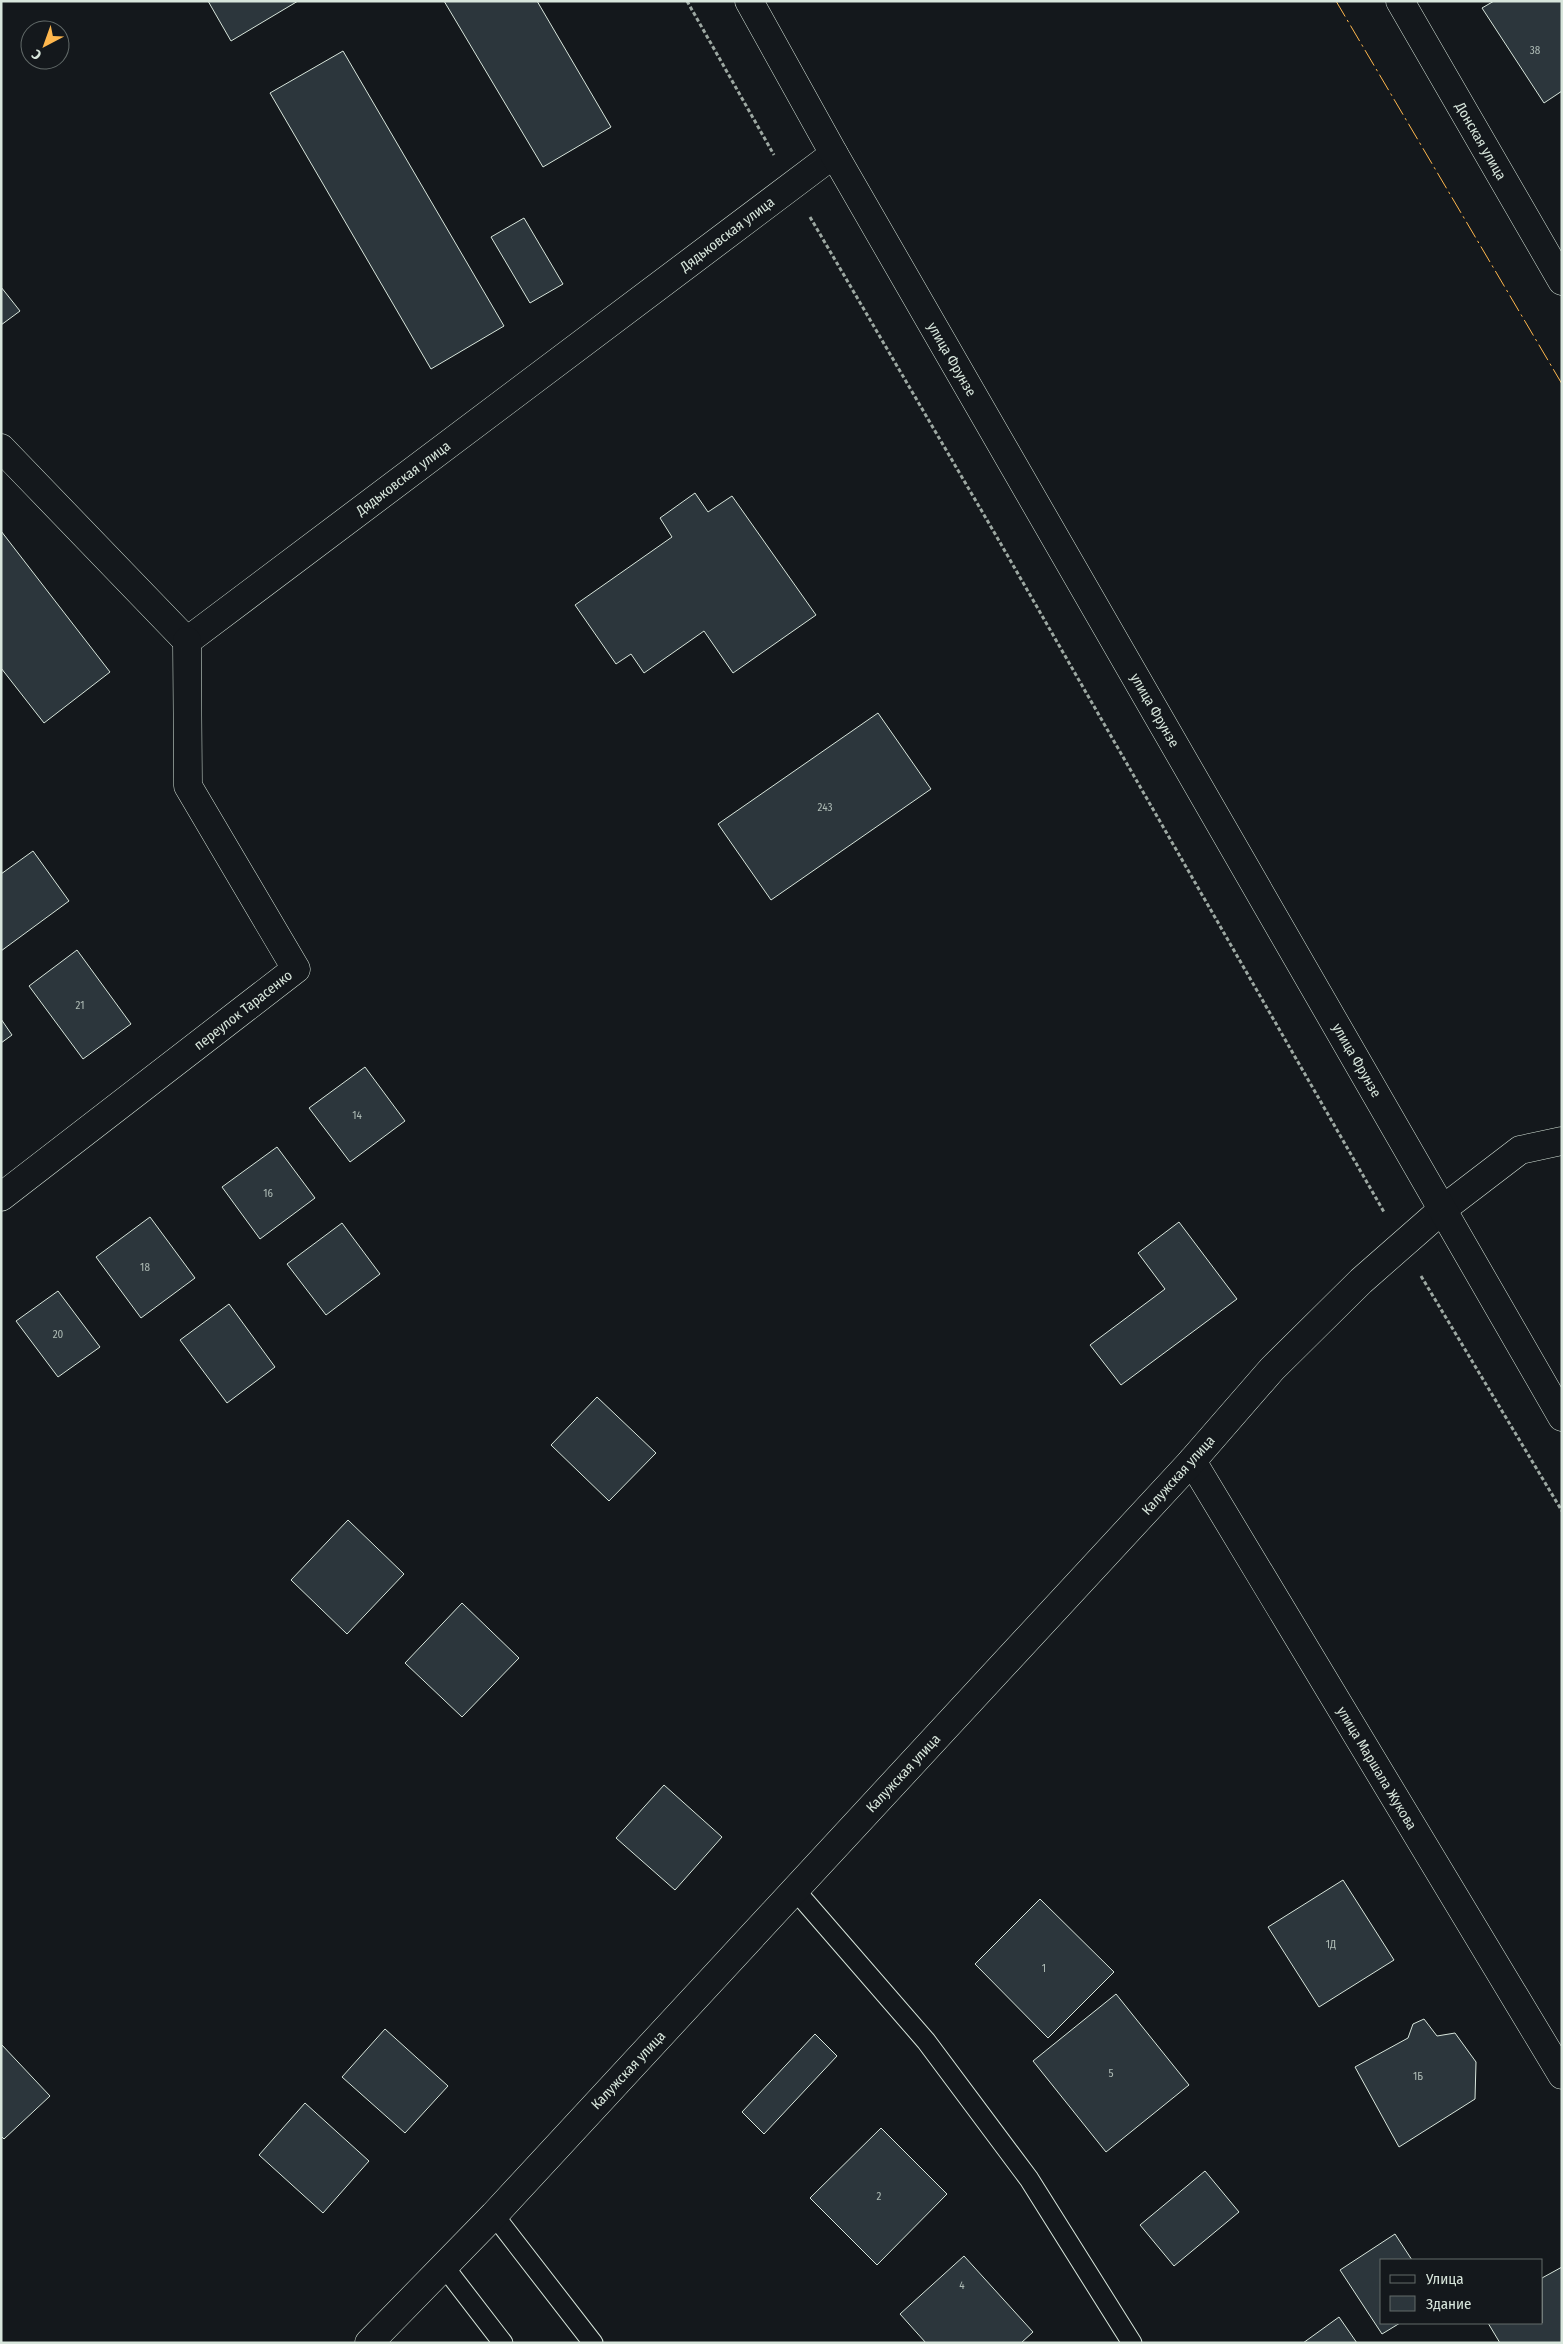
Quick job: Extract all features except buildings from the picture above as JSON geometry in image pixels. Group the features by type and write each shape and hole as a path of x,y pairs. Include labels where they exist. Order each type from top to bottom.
{"street":[{"name":"улица Фрунзе","path":"749,1 834,154 1562,1417"},
{"name":"Донская улица","path":"1400,1 1562,281"},
{"name":"Дядьковская улица","path":"186,641 834,154"},
{"path":"4,456 186,641"},
{"name":"переулок Тарасенко","path":"1,1197 296,970 188,786 186,641"},
{"path":"1443,1209 1520,1150 1562,1141"},
{"name":"Калужская улица","path":"369,2343 443,2265 494,2216 1192,1461 1272,1369 1361,1281 1443,1209"},
{"name":"улица Маршала Жукова","path":"1192,1461 1562,2075"}],"lane":[{"path":"795,1890 926,2041 1023,2171 1132,2343"},
{"path":"494,2216 593,2343"},
{"path":"443,2265 503,2343"}],"path":[{"path":"687,1 791,186 994,532 1403,1245 1562,1511"}],"power":[{"path":"1336,1 1562,384"}]}
